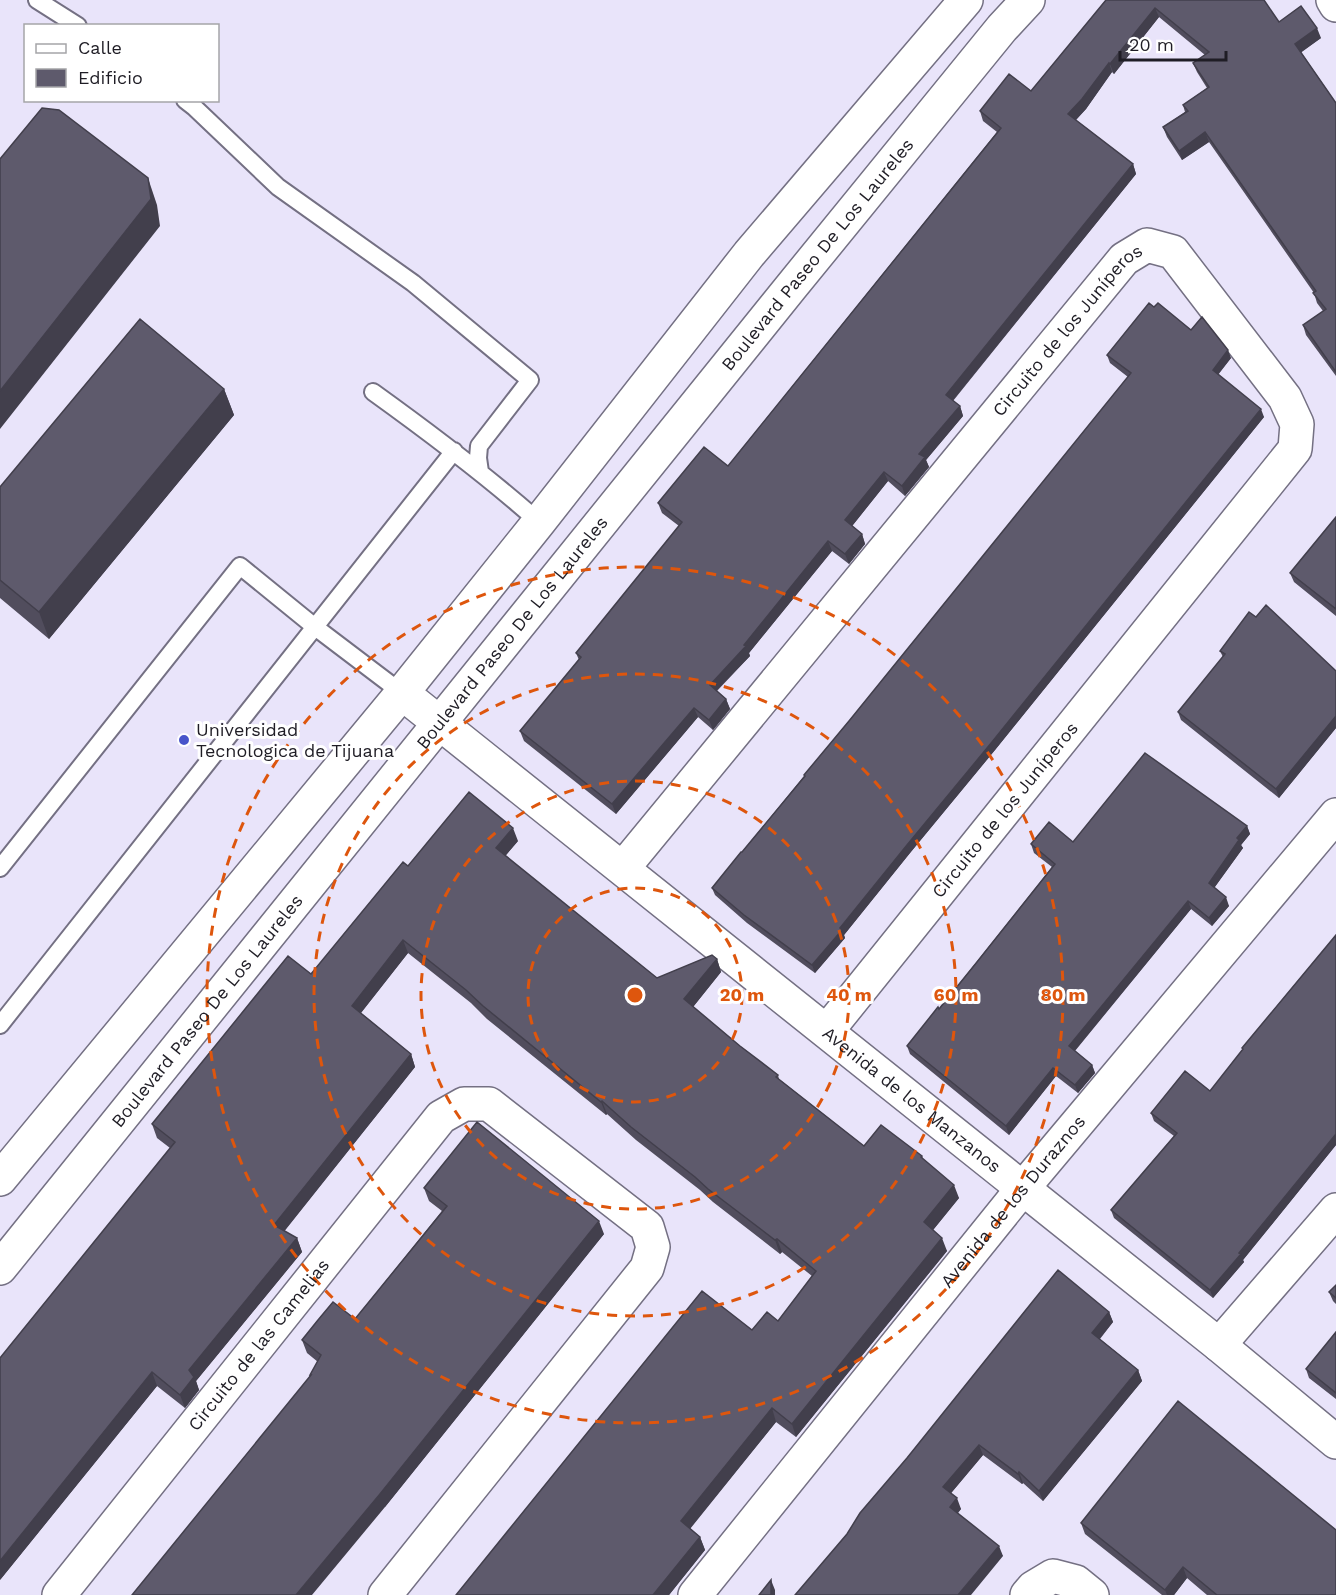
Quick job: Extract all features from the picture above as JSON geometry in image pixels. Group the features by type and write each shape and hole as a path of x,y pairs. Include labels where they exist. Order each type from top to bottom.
{"street":[{"path":"0,1179 402,693 749,254 966,0"},
{"name":"Boulevard Paseo De Los Laureles","path":"0,1268 791,287 1002,28 1028,0"},
{"path":"1333,0 1336,5"},
{"name":"Circuito de los Juníperos","path":"623,868 1124,259 1147,245 1173,252 1285,398 1297,424 1295,449 827,1031"},
{"name":"Avenida de los Manzanos","path":"402,693 1219,1345 1336,1442"},
{"name":"Avenida de los Duraznos","path":"695,1595 1023,1188 1336,814"},
{"name":"Circuito de las Camelias","path":"59,1595 441,1117 464,1104 489,1104 647,1227 653,1247 647,1268 385,1595"},
{"path":"1219,1345 1336,1210"},
{"path":"1027,1595 1033,1588 1053,1576 1076,1582 1092,1595"}],"lane":[{"path":"37,0 75,24"},
{"path":"188,102 278,187 413,283 530,380 479,446 480,472"},
{"path":"373,392 454,451 539,522"},
{"path":"0,1025 454,451"},
{"path":"0,868 240,566 402,693"}],"building":[{"path":"1106,0 1264,0 1279,22 1301,6 1317,28 1295,44 1336,103 1336,372 1303,325 1326,309 1313,293 1316,291 1205,132 1179,151 1163,127 1188,111 1183,105 1209,87 1193,63 1209,52 1155,8 1068,114 1133,164 946,395 960,406 919,454 925,457 902,486 884,472 845,520 862,534 845,554 828,541 744,645 746,646 710,685 726,699 709,720 694,708 612,804 520,731 581,657 576,653 682,522 658,503 704,447 728,466 1001,128 980,111 1009,74 1031,91"},
{"path":"42,108 59,110 148,178 151,199 0,391 0,159"},
{"path":"1149,303 1154,307 1158,303 1191,330 1202,317 1228,350 1213,370 1261,409 812,965 744,915 712,888 1131,373 1107,355"},
{"path":"140,319 224,389 39,612 0,580 0,487"},
{"path":"1336,517 1336,609 1290,573"},
{"path":"1266,605 1336,671 1336,716 1276,789 1178,712 1225,654 1220,651 1249,612 1256,617"},
{"path":"1145,753 1247,826 1209,883 1226,897 1209,918 1188,901 1069,1046 1092,1065 1075,1085 1053,1068 1006,1126 907,1046 1055,864 1031,844 1049,822 1073,842"},
{"path":"469,792 513,828 496,848 657,978 712,955 717,959 684,999 778,1075 776,1077 864,1146 881,1125 922,1156 954,1185 924,1222 942,1238 792,1424 772,1408 681,1521 700,1537 653,1595 456,1595 702,1291 752,1330 767,1312 778,1321 816,1271 777,1239 775,1240 708,1189 403,940 352,1006 411,1054 274,1225 297,1238 189,1370 194,1377 180,1395 152,1372 0,1561 0,1358 175,1142 152,1124 288,956 311,974 403,862 408,866"},
{"path":"1336,935 1336,1134 1210,1290 1111,1210 1177,1133 1151,1113 1185,1071 1210,1091 1242,1048"},
{"path":"477,1122 599,1221 296,1595 132,1595 311,1375 321,1355 302,1340 318,1320 333,1302 355,1319 447,1206 424,1188"},
{"path":"1058,1270 1109,1312 1092,1333 1138,1370 1039,1491 1019,1472 1018,1474 979,1445 943,1487 957,1498 950,1507 999,1546 958,1595 795,1595 847,1534 860,1513"},
{"path":"1336,1285 1336,1298 1329,1292"},
{"path":"1336,1332 1336,1393 1306,1369"},
{"path":"1178,1401 1336,1530 1336,1595 1217,1595 1183,1567 1165,1590 1081,1523"},
{"path":"771,1580 771,1595 759,1595"}],"place":[{"name":"Universidad Tecnologica de Tijuana","path":"184,740"}]}
